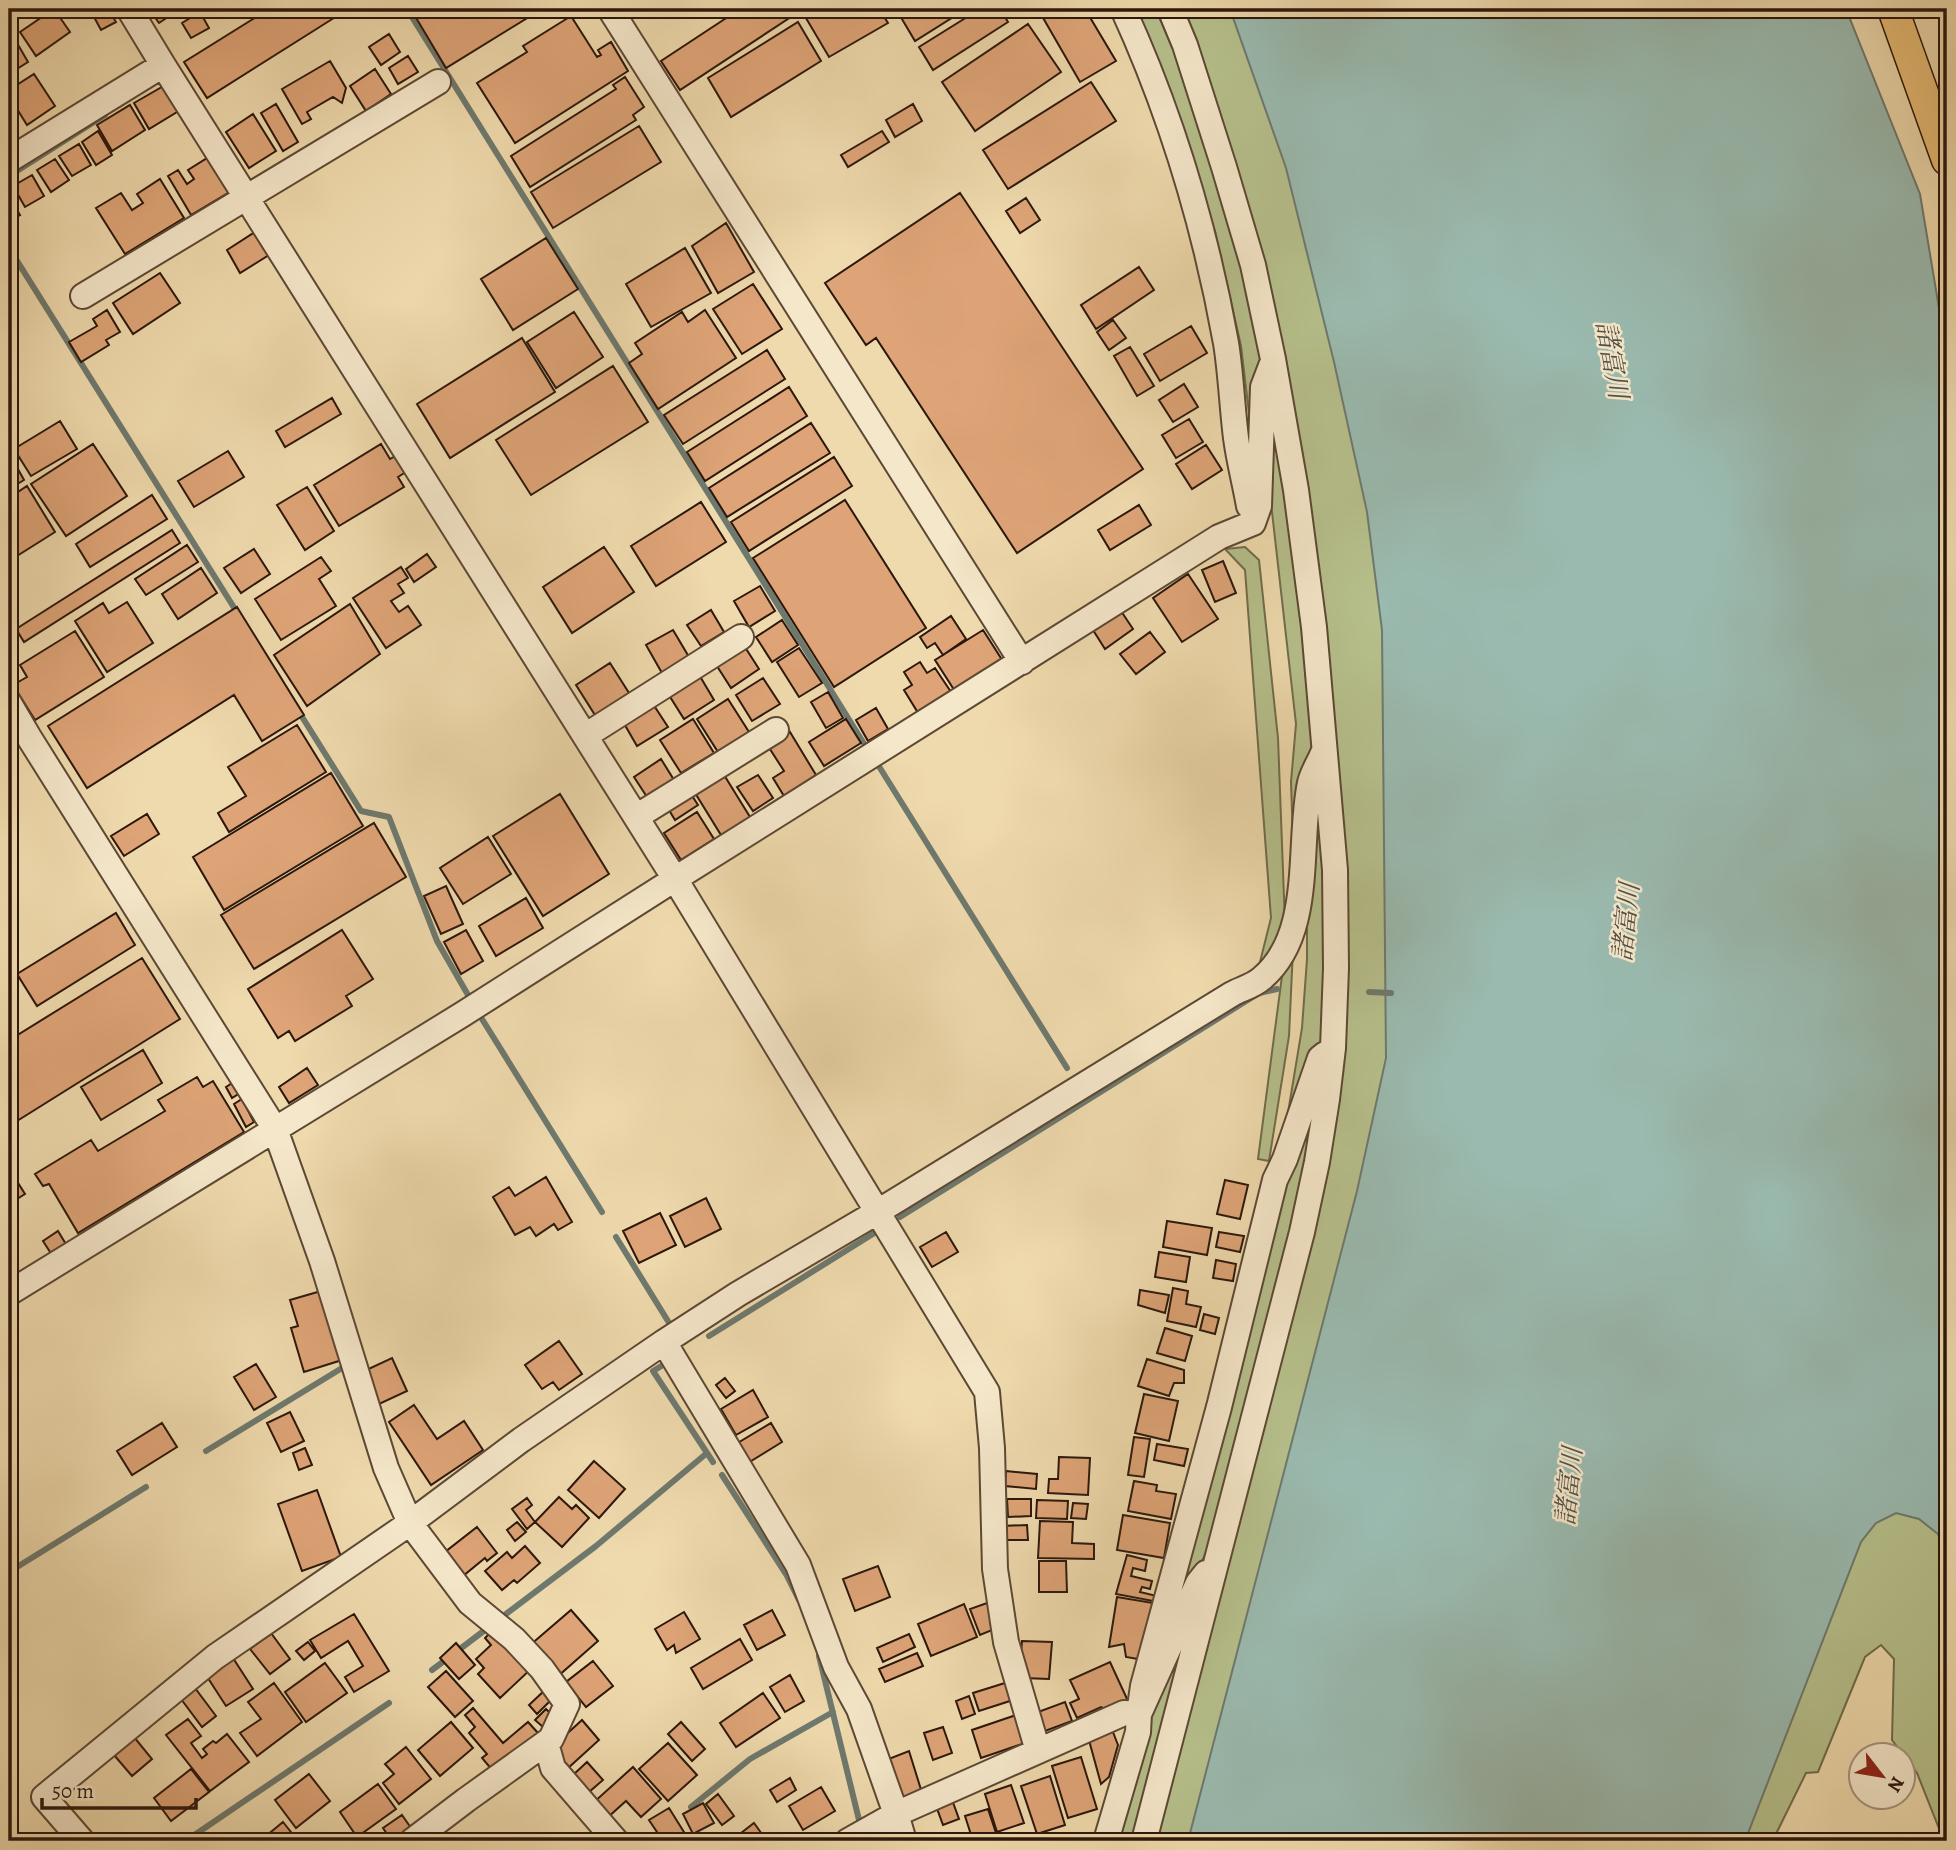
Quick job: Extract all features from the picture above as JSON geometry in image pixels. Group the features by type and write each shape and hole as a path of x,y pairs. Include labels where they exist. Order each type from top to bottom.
{"main road":[{"path":"1893,9 1947,160"}],"street":[{"path":"129,9 675,879 987,1392 992,1448 995,1569 1006,1642 1038,1751"},
{"path":"610,9 1022,662"},
{"path":"1124,9 1146,59 1176,141 1207,251 1226,346 1236,439 1253,523"},
{"path":"1144,1841 1305,1220 1317,1162 1333,1048 1336,968 1335,870 1325,750 1311,599 1296,490 1253,265 1185,45 1170,9"},
{"path":"9,160 163,65"},
{"path":"83,296 438,82"},
{"path":"9,1293 463,1014 1219,537 1253,523 1259,506 1263,387 1273,359"},
{"path":"585,736 741,637"},
{"path":"9,703 275,1129 322,1261 386,1468 410,1523 470,1603 514,1639 542,1669 567,1704 551,1739 412,1841"},
{"path":"636,817 776,730"},
{"path":"82,1841 44,1797 215,1657 410,1523 521,1440 738,1294 879,1211 1232,994 1260,980 1278,960 1291,934 1298,907 1310,781 1325,750"},
{"path":"1106,1841 1138,1732 1143,1686 1219,1407 1275,1180 1321,1058 1333,1048"},
{"path":"664,1342 798,1565 835,1667 859,1709 904,1841"},
{"path":"1139,1714 1198,1583 1220,1556"},
{"path":"848,1841 896,1814 1124,1713 1139,1714"},
{"path":"546,1743 554,1768 616,1841"}],"green space":[{"path":"1135,9 1156,9 1173,49 1227,204 1261,358 1253,447 1241,346 1215,231"},
{"path":"1179,9 1275,9 1387,406 1409,1021 1206,1841 1153,1841 1342,1044 1286,363"},
{"path":"1268,384 1291,532 1313,735 1294,868 1291,782 1296,724 1272,512 1264,466"},
{"path":"1245,547 1259,560 1278,738 1285,924 1271,956 1260,962 1271,918 1245,570 1225,549"},
{"path":"1318,789 1326,921 1322,1040 1282,1149 1302,1028 1307,959 1307,891"},
{"path":"1293,949 1289,1036 1269,1161 1258,1159 1282,976"},
{"path":"1321,1068 1305,1174 1211,1542 1157,1657 1285,1175"},
{"path":"1901,1467 1947,1523 1947,1841 1944,1841 1918,1776 1918,1742 1892,1740 1894,1659 1881,1645 1865,1657 1818,1772 1806,1773 1774,1838 1778,1841 1724,1841 1846,1538"},
{"path":"1205,1586 1134,1841 1111,1841 1154,1694"}],"water":[{"name":"諸富川","path":"1230,9 1846,9 1920,194 1941,320 1942,529 1947,543 1947,1562 1938,1534 1919,1519 1896,1513 1876,1523 1861,1542 1745,1841 1188,1841 1357,1191 1386,1058 1382,630 1367,512 1334,362 1286,168"}],"building":[{"path":"54,9 70,32 36,56 20,32"},
{"path":"64,9 84,9 70,18"},
{"path":"108,9 116,22 101,30 93,15"},
{"path":"149,9 180,9 159,23"},
{"path":"269,9 345,11 207,98 184,62"},
{"path":"542,9 446,68 412,11"},
{"path":"740,9 803,9 680,90 661,61"},
{"path":"809,9 879,9 888,23 829,57 803,13"},
{"path":"896,9 966,9 915,41"},
{"path":"980,9 1000,9 1008,22 933,70 919,47"},
{"path":"1054,9 1085,9 1116,61 1080,82 1042,16"},
{"path":"200,12 209,28 191,38 182,23"},
{"path":"571,16 597,57 601,55 598,50 611,42 628,71 515,143 477,83 527,52 523,46"},
{"path":"798,22 821,61 731,117 708,78"},
{"path":"1028,24 1061,72 975,131 942,82"},
{"path":"389,34 400,52 381,65 369,47"},
{"path":"17,43 28,62 9,74 9,49"},
{"path":"408,56 418,72 398,84 389,68"},
{"path":"330,61 346,88 342,103 333,97 307,112 311,119 302,124 282,89"},
{"path":"375,69 391,94 366,111 350,86"},
{"path":"34,74 55,106 27,125 9,96 9,90"},
{"path":"625,77 644,107 633,115 636,120 530,187 511,156 616,89 613,85"},
{"path":"1091,82 1116,121 1008,189 983,150"},
{"path":"167,84 182,109 149,129 134,103"},
{"path":"276,104 298,142 283,151 261,113"},
{"path":"913,104 922,121 895,137 886,120"},
{"path":"130,105 145,130 112,151 97,125"},
{"path":"253,114 276,151 249,168 226,132"},
{"path":"639,126 661,162 553,228 531,192"},
{"path":"98,131 112,155 96,165 82,142"},
{"path":"882,131 889,142 848,167 841,155"},
{"path":"79,144 91,165 72,176 59,156"},
{"path":"212,155 233,190 191,215 168,176 178,170 187,184 194,179 188,170"},
{"path":"55,159 69,180 51,192 37,170"},
{"path":"32,175 44,196 25,207 13,186"},
{"path":"160,179 184,218 125,254 96,208 121,193 132,210 143,203 137,194"},
{"path":"960,193 1143,469 1017,553 876,338 866,345 825,283"},
{"path":"9,196 20,215 9,221"},
{"path":"1026,198 1040,220 1020,233 1006,211"},
{"path":"726,223 754,272 718,293 692,246"},
{"path":"255,232 269,255 240,273 227,250"},
{"path":"546,238 578,289 513,330 481,279"},
{"path":"685,248 711,293 651,327 626,284"},
{"path":"1139,267 1154,290 1096,329 1081,305"},
{"path":"160,273 180,303 133,334 113,303"},
{"path":"753,284 782,329 742,354 713,309"},
{"path":"107,310 120,332 106,340 109,345 81,362 69,342 97,326 93,319"},
{"path":"705,310 736,358 658,409 629,363 642,354 635,343 682,312 688,322"},
{"path":"574,312 603,357 556,388 527,342"},
{"path":"1113,320 1126,338 1109,350 1097,332"},
{"path":"1191,326 1207,353 1160,381 1144,354"},
{"path":"522,338 555,392 450,458 417,404"},
{"path":"1130,347 1154,386 1137,396 1114,356"},
{"path":"767,350 785,379 683,444 664,415"},
{"path":"613,366 648,422 531,495 496,440"},
{"path":"1184,384 1198,407 1173,422 1159,400"},
{"path":"789,387 807,416 705,481 687,452"},
{"path":"332,398 341,414 285,447 276,431"},
{"path":"1189,419 1203,442 1176,458 1162,435"},
{"path":"60,421 77,449 31,476 14,449"},
{"path":"811,423 830,453 727,517 709,488"},
{"path":"93,444 127,496 66,536 31,484"},
{"path":"381,444 390,459 399,454 409,470 398,477 404,487 339,526 314,485"},
{"path":"1206,445 1222,470 1192,489 1176,464"},
{"path":"228,451 244,477 194,507 178,481"},
{"path":"9,453 24,480 9,489"},
{"path":"834,457 852,486 749,551 731,522"},
{"path":"27,486 55,532 9,561 9,498"},
{"path":"307,487 334,531 305,550 277,505"},
{"path":"152,495 167,519 90,567 76,544"},
{"path":"845,500 926,628 834,687 753,558"},
{"path":"701,502 726,542 656,586 631,546"},
{"path":"1139,505 1151,525 1110,550 1098,530"},
{"path":"172,530 180,543 24,642 16,629"},
{"path":"187,545 198,562 146,595 135,579"},
{"path":"604,547 634,592 572,633 543,587"},
{"path":"254,549 270,574 241,593 224,568"},
{"path":"427,554 436,567 414,582 406,569"},
{"path":"321,557 331,571 319,579 336,606 281,640 255,599"},
{"path":"1223,561 1236,593 1215,602 1202,570"},
{"path":"401,567 408,578 398,584 404,593 391,601 399,612 408,606 421,625 386,648 353,598"},
{"path":"201,568 217,593 178,619 162,594"},
{"path":"1188,574 1218,619 1182,642 1153,598"},
{"path":"760,586 775,611 749,627 734,601"},
{"path":"127,602 153,643 107,672 75,621 103,603 109,613"},
{"path":"350,604 380,654 307,706 274,655"},
{"path":"237,607 304,715 262,741 234,695 87,788 48,726"},
{"path":"711,610 724,632 701,646 687,625"},
{"path":"1121,611 1133,629 1105,649 1093,630"},
{"path":"951,616 966,639 943,655 935,643 927,648 920,637"},
{"path":"782,620 798,645 772,662 756,637"},
{"path":"673,630 689,657 662,673 646,645"},
{"path":"983,630 1006,666 958,696 935,660"},
{"path":"75,631 104,677 35,720 13,685 27,677 20,665"},
{"path":"1150,632 1165,652 1136,674 1120,654"},
{"path":"743,644 759,669 731,688 715,663"},
{"path":"799,648 822,683 799,697 777,662"},
{"path":"920,662 927,673 935,668 953,695 920,716 904,690 912,685 904,672"},
{"path":"610,663 629,693 595,715 576,685"},
{"path":"698,673 714,700 684,719 667,692"},
{"path":"763,678 780,704 752,721 736,695"},
{"path":"828,692 843,718 826,728 811,702"},
{"path":"728,699 749,732 718,752 697,719"},
{"path":"651,701 668,727 637,746 622,720"},
{"path":"876,708 888,729 868,741 856,720"},
{"path":"693,719 714,753 681,773 660,740"},
{"path":"846,719 861,743 824,766 809,742"},
{"path":"297,725 326,772 229,832 218,813 246,796 228,767"},
{"path":"790,732 816,775 784,796 773,778 784,771 768,746"},
{"path":"661,759 674,780 647,797 634,777"},
{"path":"721,770 750,817 721,835 692,788"},
{"path":"331,773 363,826 224,910 193,857"},
{"path":"758,775 773,798 753,811 737,787"},
{"path":"689,791 698,805 675,820 666,805"},
{"path":"560,794 609,874 543,916 493,836"},
{"path":"697,812 714,839 681,860 664,833"},
{"path":"147,814 159,834 124,856 111,836"},
{"path":"374,823 406,877 254,969 221,915"},
{"path":"488,837 511,874 463,904 440,868"},
{"path":"446,886 463,924 441,934 424,896"},
{"path":"526,898 543,928 496,956 479,926"},
{"path":"116,913 135,945 37,1006 17,974"},
{"path":"342,930 373,979 346,996 352,1006 295,1041 289,1031 278,1038 248,989"},
{"path":"466,930 483,961 461,974 444,942"},
{"path":"142,958 180,1019 9,1126 9,1035 11,1039"},
{"path":"143,1050 162,1083 101,1120 81,1087"},
{"path":"307,1068 318,1085 289,1103 279,1087"},
{"path":"197,1077 203,1087 213,1081 244,1132 78,1233 49,1184 43,1186 35,1174 91,1140 98,1151 165,1111 158,1100"},
{"path":"234,1082 240,1093 232,1098 226,1087"},
{"path":"242,1099 254,1122 246,1127 234,1104"},
{"path":"546,1177 572,1222 558,1230 554,1224 536,1236 530,1227 515,1235 493,1197 509,1187 515,1196"},
{"path":"15,1178 25,1194 9,1204 9,1182"},
{"path":"1225,1180 1248,1185 1240,1219 1217,1214"},
{"path":"706,1198 721,1229 685,1247 670,1216"},
{"path":"660,1213 676,1245 639,1263 623,1231"},
{"path":"1167,1221 1212,1228 1207,1255 1163,1247"},
{"path":"58,1231 67,1246 52,1255 43,1241"},
{"path":"946,1232 958,1252 932,1267 920,1247"},
{"path":"1219,1232 1244,1236 1240,1252 1216,1247"},
{"path":"1159,1252 1190,1257 1186,1282 1155,1277"},
{"path":"1216,1260 1236,1264 1233,1281 1213,1278"},
{"path":"1173,1288 1188,1291 1186,1304 1201,1307 1196,1327 1167,1321"},
{"path":"1140,1290 1169,1295 1165,1313 1138,1305"},
{"path":"321,1291 342,1360 304,1372 291,1328 298,1326 290,1300"},
{"path":"1204,1314 1219,1318 1215,1334 1200,1330"},
{"path":"1165,1328 1192,1336 1185,1361 1157,1353"},
{"path":"559,1341 582,1374 559,1390 553,1382 542,1389 525,1365"},
{"path":"392,1358 407,1391 377,1405 362,1372"},
{"path":"1147,1359 1184,1370 1184,1383 1174,1383 1169,1396 1138,1386"},
{"path":"256,1364 276,1397 254,1410 234,1377"},
{"path":"725,1378 735,1391 726,1398 716,1385"},
{"path":"753,1390 768,1417 736,1435 721,1409"},
{"path":"1144,1394 1178,1401 1169,1441 1135,1433"},
{"path":"414,1405 437,1439 464,1421 483,1450 431,1485 389,1422"},
{"path":"290,1412 304,1441 281,1452 267,1423"},
{"path":"162,1423 177,1447 132,1475 117,1451"},
{"path":"771,1423 782,1442 748,1463 736,1444"},
{"path":"1134,1437 1150,1439 1144,1477 1128,1475"},
{"path":"1157,1444 1188,1449 1184,1466 1154,1460"},
{"path":"305,1448 312,1465 299,1470 293,1453"},
{"path":"1059,1457 1090,1458 1088,1495 1048,1493 1049,1479 1058,1479"},
{"path":"594,1461 625,1489 599,1518 568,1490"},
{"path":"1006,1471 1037,1474 1036,1489 1005,1486"},
{"path":"1134,1481 1157,1485 1156,1491 1176,1494 1171,1519 1128,1511"},
{"path":"317,1490 341,1557 302,1571 278,1504"},
{"path":"559,1497 572,1509 576,1505 589,1518 562,1547 535,1522"},
{"path":"527,1498 532,1505 526,1510 535,1522 527,1529 512,1509"},
{"path":"1007,1499 1031,1499 1031,1516 1008,1517"},
{"path":"1037,1500 1068,1501 1067,1519 1036,1518"},
{"path":"1073,1503 1088,1504 1086,1519 1071,1518"},
{"path":"1123,1515 1170,1523 1164,1558 1117,1550"},
{"path":"1040,1521 1073,1522 1072,1543 1094,1544 1094,1559 1038,1558"},
{"path":"517,1522 526,1532 515,1541 507,1530"},
{"path":"1027,1525 1028,1540 1002,1540 1002,1526"},
{"path":"477,1527 497,1553 487,1561 485,1558 463,1576 445,1552"},
{"path":"525,1546 540,1563 517,1583 514,1580 502,1590 485,1571 507,1552 512,1558"},
{"path":"1127,1555 1147,1560 1145,1571 1133,1568 1131,1576 1152,1581 1150,1589 1142,1587 1140,1592 1157,1596 1153,1601 1116,1594"},
{"path":"1039,1561 1066,1561 1067,1592 1039,1592"},
{"path":"878,1566 890,1597 855,1611 843,1579"},
{"path":"1117,1597 1153,1603 1144,1660 1126,1657 1124,1644 1109,1647"},
{"path":"987,1603 997,1628 980,1635 970,1609"},
{"path":"964,1604 977,1637 931,1656 918,1624"},
{"path":"571,1610 598,1641 557,1677 529,1646"},
{"path":"772,1610 785,1635 757,1650 744,1625"},
{"path":"684,1612 700,1639 676,1653 674,1645 667,1650 655,1629"},
{"path":"354,1614 389,1671 354,1692 345,1677 363,1666 348,1641 321,1658 310,1640"},
{"path":"495,1628 532,1668 500,1698 478,1674 484,1668 476,1659 491,1645 485,1638"},
{"path":"271,1633 290,1659 270,1674 250,1649"},
{"path":"909,1634 915,1647 883,1662 877,1648"},
{"path":"740,1639 752,1660 703,1689 691,1668"},
{"path":"1022,1641 1052,1642 1049,1679 1023,1678 1020,1665"},
{"path":"308,1642 315,1651 304,1660 296,1651"},
{"path":"456,1643 475,1665 459,1679 440,1658"},
{"path":"917,1653 923,1666 885,1682 879,1669"},
{"path":"233,1658 253,1689 226,1706 206,1675"},
{"path":"593,1661 613,1686 586,1707 566,1682"},
{"path":"1110,1662 1128,1701 1107,1710 1101,1707 1077,1718 1070,1703 1079,1699 1070,1680"},
{"path":"325,1663 347,1693 306,1722 285,1692"},
{"path":"446,1671 473,1701 455,1717 428,1687"},
{"path":"790,1675 804,1701 785,1712 770,1687"},
{"path":"1008,1682 1013,1700 979,1711 973,1693"},
{"path":"274,1683 302,1722 257,1756 240,1733 261,1719 248,1702"},
{"path":"195,1688 216,1716 202,1727 181,1699"},
{"path":"545,1690 553,1698 537,1714 529,1705"},
{"path":"763,1693 780,1718 736,1747 720,1723"},
{"path":"969,1696 975,1714 962,1719 956,1701"},
{"path":"1065,1702 1072,1721 1045,1731 1038,1712"},
{"path":"473,1708 503,1743 528,1722 538,1733 493,1771 482,1758 487,1754 469,1733 475,1727 465,1715"},
{"path":"546,1709 554,1717 543,1727 535,1720"},
{"path":"1019,1714 1028,1742 981,1758 972,1730"},
{"path":"188,1719 201,1736 191,1743 202,1758 207,1754 203,1749 227,1734 249,1762 210,1791 166,1735"},
{"path":"582,1720 599,1740 567,1769 555,1756 559,1741"},
{"path":"451,1722 473,1748 440,1776 418,1750"},
{"path":"681,1722 705,1749 692,1761 668,1734"},
{"path":"943,1727 952,1753 933,1760 924,1733"},
{"path":"1111,1727 1118,1745 1109,1777 1101,1784 1087,1733"},
{"path":"134,1737 152,1759 132,1776 114,1755"},
{"path":"668,1743 697,1775 668,1801 639,1769"},
{"path":"406,1747 431,1779 399,1804 383,1783 394,1774 385,1764"},
{"path":"909,1751 923,1796 900,1803 886,1760"},
{"path":"1081,1757 1097,1809 1068,1818 1052,1766"},
{"path":"587,1762 603,1780 589,1792 573,1775"},
{"path":"633,1767 661,1799 641,1817 626,1801 607,1818 593,1803"},
{"path":"191,1769 209,1792 171,1821 154,1798"},
{"path":"309,1774 330,1801 296,1828 275,1800"},
{"path":"1050,1776 1065,1825 1037,1834 1021,1786"},
{"path":"790,1778 796,1790 777,1802 770,1790"},
{"path":"378,1784 396,1809 357,1837 340,1812"},
{"path":"1011,1785 1024,1823 997,1832 985,1794"},
{"path":"821,1787 835,1811 803,1830 789,1806"},
{"path":"718,1794 734,1816 722,1825 706,1804"},
{"path":"951,1797 959,1819 943,1825 935,1803"},
{"path":"703,1803 714,1823 693,1834 683,1814"},
{"path":"669,1808 687,1837 680,1841 663,1841 649,1820"},
{"path":"988,1809 997,1836 973,1841 965,1816"},
{"path":"402,1815 411,1828 391,1840 383,1828"},
{"path":"283,1822 298,1841 260,1841"},
{"path":"754,1823 767,1841 732,1840"}],"waterway":[{"path":"407,9 863,742"},
{"path":"9,176 105,115"},
{"path":"9,248 238,614"},
{"path":"299,712 361,811 389,817 437,941 468,995"},
{"path":"880,768 1067,1068"},
{"path":"900,1217 1259,993 1277,989"},
{"path":"1369,992 1391,993"},
{"path":"482,1019 602,1212"},
{"path":"709,1336 876,1232"},
{"path":"616,1237 671,1326"},
{"path":"663,1365 653,1371 713,1462"},
{"path":"206,1451 342,1368"},
{"path":"506,1614 596,1546 707,1453"},
{"path":"722,1475 786,1574 799,1600"},
{"path":"9,1572 146,1487"},
{"path":"456,1652 485,1630"},
{"path":"819,1656 860,1824"},
{"path":"432,1670 448,1658"},
{"path":"190,1838 389,1703"},
{"path":"691,1807 750,1759 833,1712"}]}
